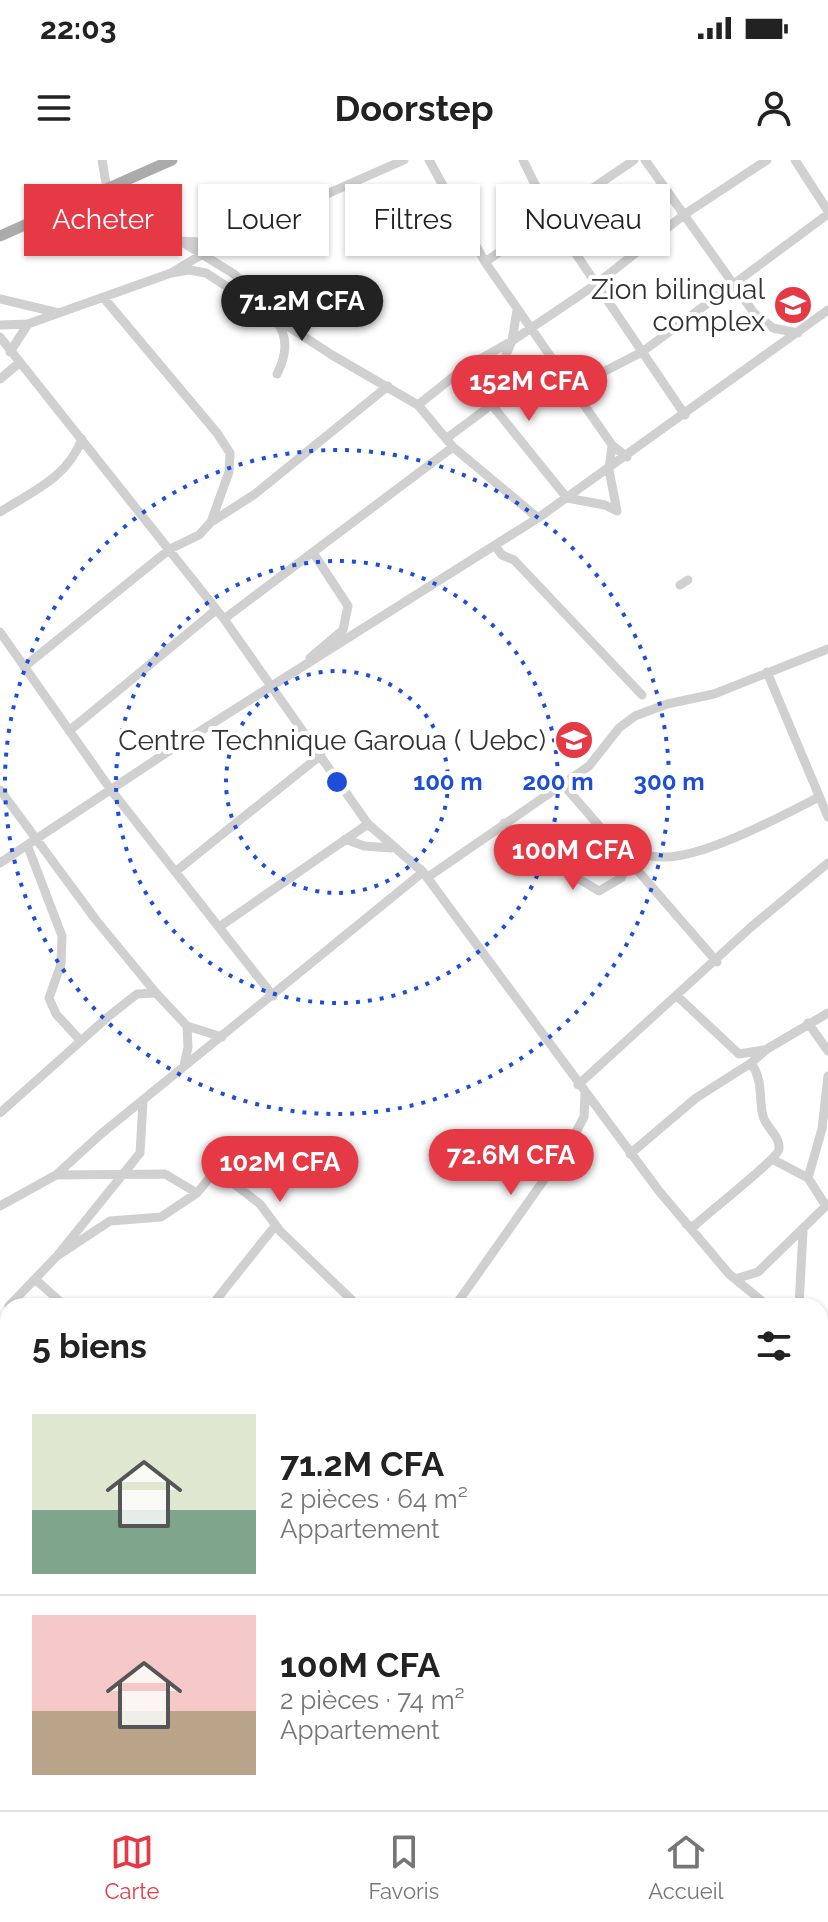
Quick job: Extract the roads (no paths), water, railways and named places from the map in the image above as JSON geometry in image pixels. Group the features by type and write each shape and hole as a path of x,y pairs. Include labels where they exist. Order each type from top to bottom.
{"main road":[{"path":"118,184 172,160"},
{"path":"0,236 24,226"}],"street":[{"path":"102,160 106,184"},
{"path":"329,194 404,160"},
{"path":"429,160 485,262 612,445 627,457"},
{"path":"523,160 535,184"},
{"path":"599,184 634,160"},
{"path":"645,160 762,322 798,333"},
{"path":"418,405 463,369 512,341 595,285 685,214 767,160"},
{"path":"575,394 605,371 642,352 828,212 795,160"},
{"path":"0,227 14,230"},
{"path":"485,262 496,254"},
{"path":"171,273 198,256"},
{"path":"202,256 234,274 277,311 291,329"},
{"path":"576,256 685,415"},
{"path":"0,325 28,324 171,273 189,270 206,273 291,329 418,405 450,442 538,518"},
{"path":"103,297 230,453 229,472 211,522"},
{"path":"0,299 59,313"},
{"path":"224,619 314,554 486,409 487,398 512,341 517,310"},
{"path":"0,863 538,518 828,310"},
{"path":"274,318 284,332 285,344 277,374"},
{"path":"10,352 28,324"},
{"path":"0,337 224,619 367,824 391,848 425,874"},
{"path":"636,341 657,339"},
{"path":"0,379 19,363"},
{"path":"463,369 567,498 605,505 617,511 609,470 612,445"},
{"path":"24,667 170,549 199,535 211,522 267,485 388,386"},
{"path":"0,512 44,486 71,464 82,439"},
{"path":"495,546 502,555 514,560 642,695"},
{"path":"300,670 343,630 348,606 314,554"},
{"path":"69,731 216,610"},
{"path":"0,632 111,790 273,996"},
{"path":"0,1206 56,1175 101,1134 183,1070 198,1054 425,874 589,766 619,728 648,709 714,694 828,649"},
{"path":"767,672 828,817"},
{"path":"175,872 321,755"},
{"path":"561,782 717,962"},
{"path":"0,790 156,993 187,1026 222,1037"},
{"path":"616,843 650,856 678,856 770,822 819,797"},
{"path":"504,823 554,864 599,891 621,878 630,859"},
{"path":"219,927 367,824"},
{"path":"367,824 425,874 630,1154 686,1224 735,1279 758,1298"},
{"path":"345,839 364,846 391,848"},
{"path":"28,847 62,936 61,964 51,989 52,1007 79,1039"},
{"path":"581,1089 751,927 828,863"},
{"path":"137,994 140,974"},
{"path":"0,1113 79,1039 137,994 156,993"},
{"path":"677,996 739,1054 767,1049"},
{"path":"630,1154 696,1098 751,1063 767,1049 828,1013"},
{"path":"808,1023 828,1051"},
{"path":"183,1070 188,1047 187,1026"},
{"path":"686,1224 693,1227 750,1175 774,1160 778,1143 763,1119 762,1081 751,1063"},
{"path":"808,1178 822,1129 828,1076"},
{"path":"461,1298 570,1143 584,1117 581,1089"},
{"path":"17,1298 57,1256 140,1153 143,1102"},
{"path":"735,1279 758,1272 827,1205 808,1178 774,1160"},
{"path":"57,1256 110,1221 161,1217 197,1193 216,1170 260,1204 275,1226 350,1298"},
{"path":"56,1175 165,1174 197,1193"},
{"path":"218,1298 275,1226"},
{"path":"799,1298 803,1231"},
{"path":"35,1279 56,1298"}],"place":[{"name":"Zion bilingual complex","path":"793,305"},
{"name":"Centre Technique Garoua ( Uebc)","path":"574,740"}]}
